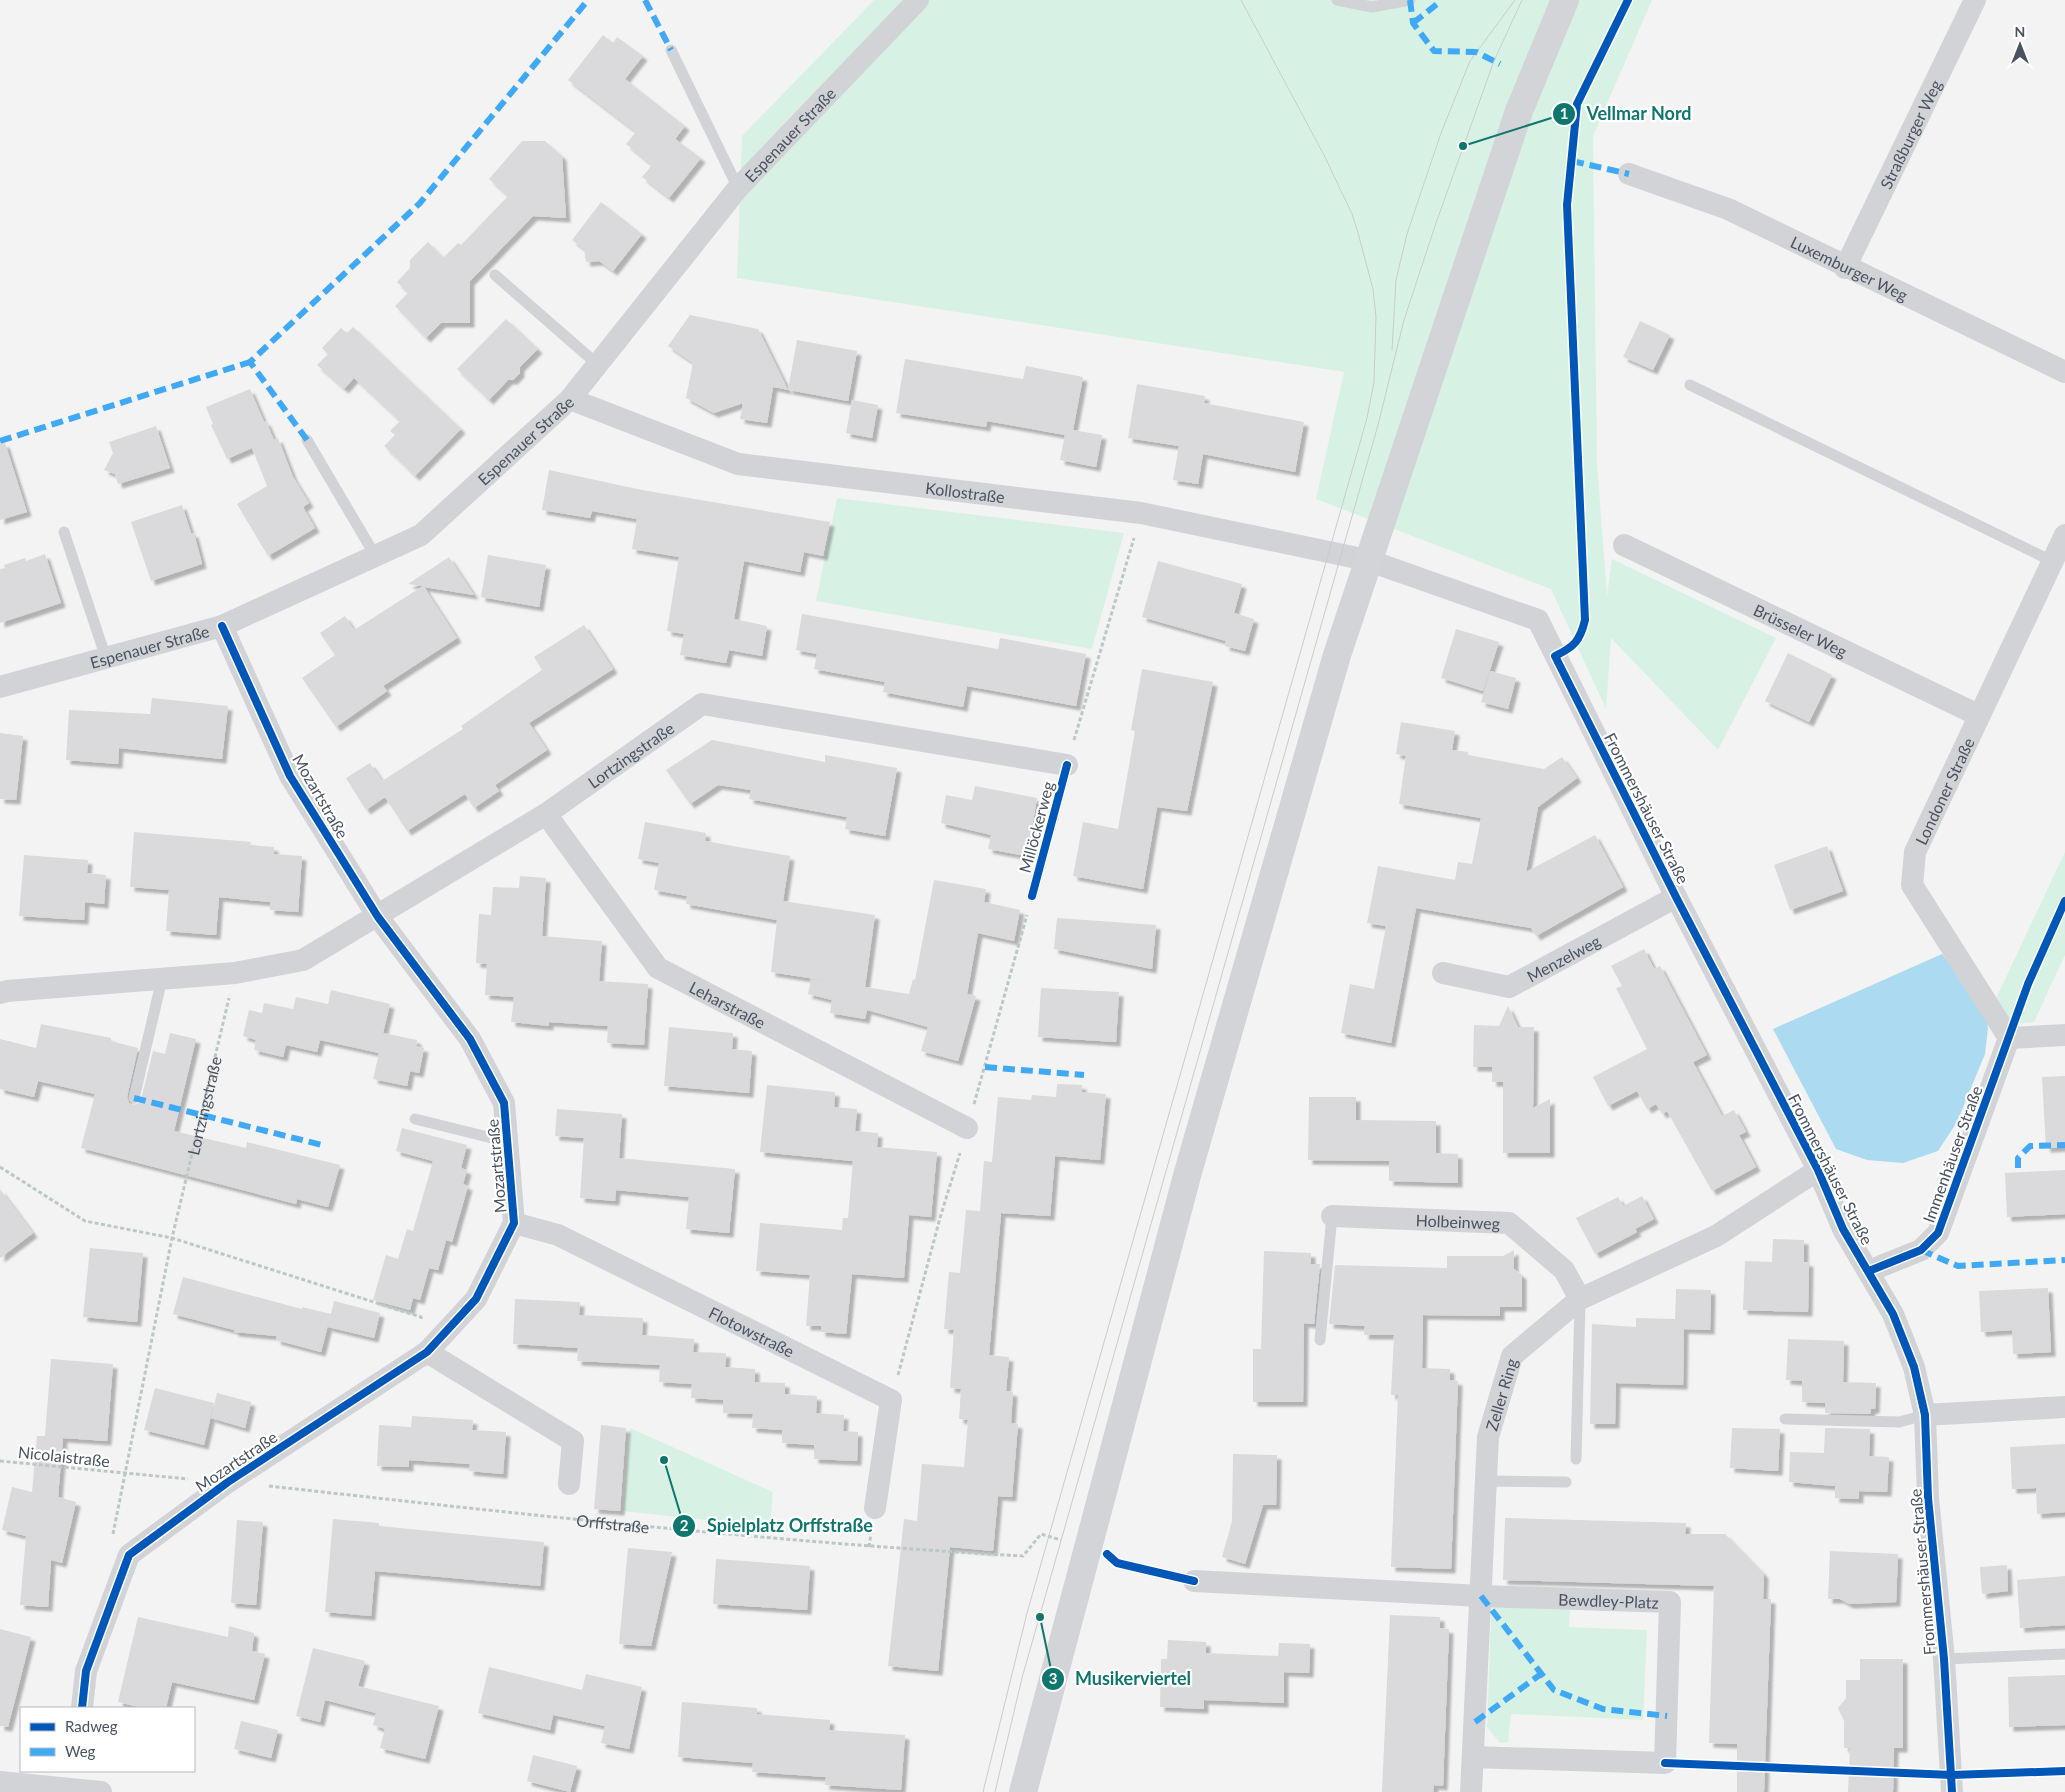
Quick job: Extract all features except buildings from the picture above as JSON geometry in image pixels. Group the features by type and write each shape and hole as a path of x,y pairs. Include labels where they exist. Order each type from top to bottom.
{"main road":[{"path":"1023,1792 1098,1551 1188,1172 1337,655 1367,560 1519,111 1565,0"}],"street":[{"name":"Espenauer Straße","path":"0,687 222,626 376,557 420,535 570,399 738,188 918,0"},
{"name":"Straßburger Weg","path":"1845,268 1974,0"},
{"name":"Luxemburger Weg","path":"1629,174 1728,209 1845,268 2065,372"},
{"name":"Kollostraße","path":"570,399 738,464 1141,513 1367,560"},
{"name":"Londoner Straße","path":"2009,1038 1912,885 1915,852 1978,715 2065,535"},
{"name":"Brüsseler Weg","path":"1624,545 1978,715"},
{"name":"Frommershäuser Straße","path":"1367,560 1538,620 1676,897 1818,1170 1842,1229 1869,1271 1893,1314 1914,1367 1925,1416 1928,1498 1944,1659 1952,1783"},
{"name":"Mozartstraße","path":"82,1707 86,1672 129,1555 228,1482 427,1352 476,1299 514,1222 504,1103 470,1039 378,917 290,776 222,626"},
{"name":"Lortzingstraße","path":"0,993 81,984 235,973 303,960 378,917 546,814 702,704 1067,765"},
{"name":"Leharstraße","path":"546,814 658,968 967,1128"},
{"name":"Menzelweg","path":"1443,973 1510,987 1676,897"},
{"path":"2009,1038 2065,1035"},
{"name":"Immenhäuser Straße","path":"1869,1271 1921,1250 1938,1233 2009,1038"},
{"name":"Zeller Ring","path":"1471,1792 1488,1437 1512,1356 1580,1299 1716,1236 1818,1170"},
{"name":"Holbeinweg","path":"1332,1216 1509,1223 1564,1270 1580,1299"},
{"name":"Flotowstraße","path":"514,1222 558,1235 891,1400 875,1508"},
{"path":"427,1352 573,1440 569,1484"},
{"path":"1925,1416 2065,1407"},
{"name":"Bewdley-Platz","path":"1194,1582 1481,1596 1670,1602 1665,1763"},
{"path":"1473,1757 1665,1763"},
{"path":"0,1782 74,1784 101,1792"}],"lane":[{"path":"1338,0 1372,7 1410,0"},
{"path":"671,50 738,188"},
{"path":"496,275 597,364"},
{"path":"1690,385 2052,562"},
{"path":"307,440 376,557"},
{"path":"64,532 106,658"},
{"name":"Millöckerweg","path":"1032,896 1067,765"},
{"path":"134,1098 162,979"},
{"path":"415,1119 508,1142"},
{"path":"1320,1340 1332,1216"},
{"path":"1576,1459 1580,1299"},
{"path":"1785,1419 1898,1422 1925,1416"},
{"path":"1486,1481 1566,1482"},
{"name":"Frommershäuser Straße","path":"1944,1659 2065,1654"}],"path":[{"path":"0,1167 85,1221 172,1238 420,1317 427,1352"},
{"path":"125,1475 172,1238"},
{"path":"1098,1551 1117,1563 1194,1582"},
{"path":"1665,1763 1952,1783 2065,1771"}],"green space":[{"path":"874,0 1652,0 1593,136 1597,463 1607,596 1612,559 1776,638 1718,750 1611,638 1606,709 1551,589 1316,499 1344,372 737,278 742,136"},
{"path":"837,498 1124,533 1092,649 816,601"},
{"path":"2065,852 2065,955 2034,1022 1983,1026"},
{"path":"630,1428 773,1492 770,1527 623,1511"},
{"path":"1492,1596 1571,1598 1569,1627 1647,1630 1643,1720 1511,1714 1508,1742 1500,1743 1487,1727"}],"water":[{"path":"1942,954 1983,1007 1988,1028 1985,1054 1957,1122 1938,1151 1903,1163 1867,1160 1836,1149 1773,1029"}],"tram line":[{"path":"983,1792 1027,1613 1367,418 1374,382 1376,317 1373,289 1352,214 1325,157 1241,0"},
{"path":"1392,350 1396,280 1407,234 1441,133 1470,61 1515,0"},
{"path":"995,1792 1022,1678 1378,425 1404,320 1436,223 1494,61 1522,0"}],"marked path":[{"path":"307,440 250,362 420,203 588,0"},
{"path":"645,0 671,50"},
{"path":"1410,0 1413,23 1434,51 1476,52 1500,64"},
{"path":"1413,23 1441,1"},
{"path":"1572,161 1629,174"},
{"path":"0,441 250,362"},
{"path":"985,1067 1084,1075"},
{"path":"134,1098 322,1145"},
{"path":"2018,1168 2018,1158 2030,1146 2065,1145"},
{"path":"1921,1250 1958,1266 2065,1260"},
{"path":"1481,1596 1554,1690 1603,1709 1667,1716"},
{"path":"1475,1722 1541,1674"}],"cycle path":[{"path":"1628,0 1577,104 1567,205 1585,620 1581,633 1572,646 1555,656 1676,897 1818,1170 1843,1229 1893,1314 1914,1367 1925,1415 1928,1498 1944,1659 1952,1792"},
{"path":"82,1707 86,1671 129,1555 228,1482 427,1352 476,1299 514,1223 504,1103 470,1039 378,917 290,776 222,626"},
{"path":"1032,896 1067,765"},
{"path":"1869,1271 1921,1250 1938,1233 2028,984 2065,901"},
{"path":"1107,1554 1117,1563 1194,1581"},
{"path":"1665,1763 1952,1775 2065,1771"}],"place":[{"name":"Vellmar Nord","path":"1463,146"},
{"name":"Spielplatz Orffstraße","path":"664,1460"},
{"name":"Musikerviertel","path":"1040,1617"}]}
